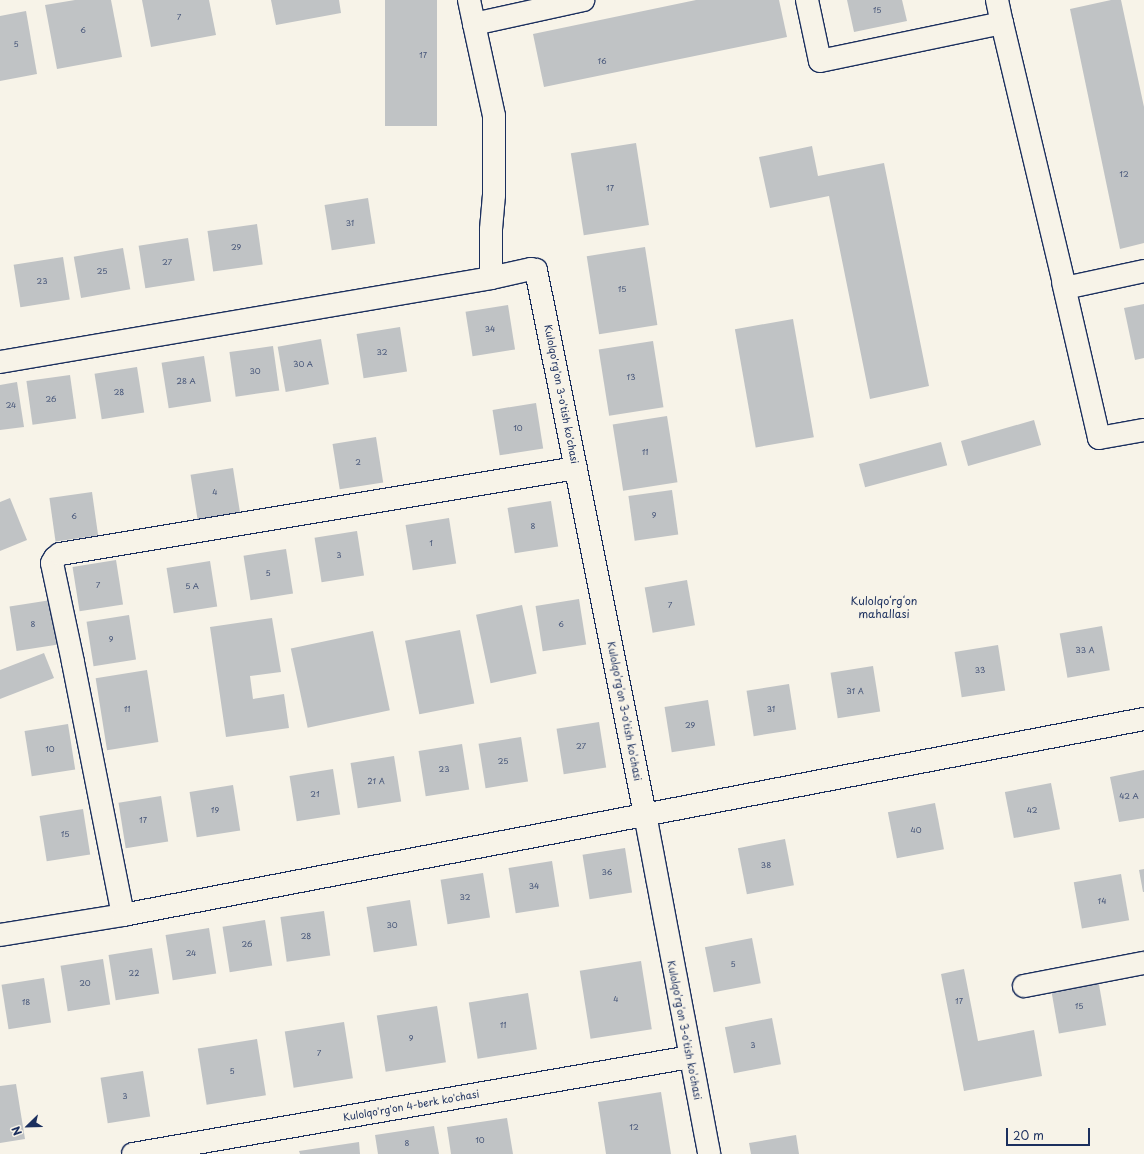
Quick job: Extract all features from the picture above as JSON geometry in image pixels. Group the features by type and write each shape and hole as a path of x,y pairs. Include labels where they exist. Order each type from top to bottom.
{"street":[{"path":"0,362 491,278 491,230 494,195 494,116 469,0"},
{"path":"474,24 583,0"},
{"path":"808,0 820,61 1002,23"},
{"path":"997,0 1099,438 1144,430"},
{"name":"Kulolqo'rg'on 3-o'tish ko'chasi","path":"491,278 531,269 536,270 645,814 709,1154"},
{"path":"1063,282 1065,288 1144,271"},
{"path":"123,914 75,670 52,563 55,558 60,554 576,468"},
{"path":"0,935 123,914 1144,719"},
{"path":"1024,986 1144,963"},
{"name":"Kulolqo'rg'on 4-berk ko'chasi","path":"133,1154 690,1057"}],"building":[{"path":"75,0 111,0 122,57 57,69 45,5"},
{"path":"142,0 209,0 216,35 151,47"},
{"path":"271,0 339,0 341,13 276,25"},
{"path":"385,0 437,0 437,126 385,126"},
{"path":"696,0 779,0 787,37 544,87 533,34"},
{"path":"847,0 902,0 907,21 854,32"},
{"path":"1111,0 1121,0 1144,107 1144,243 1120,249 1070,9"},
{"path":"26,11 37,74 0,81 0,16"},
{"path":"636,143 649,225 584,235 571,153"},
{"path":"812,146 818,176 884,163 929,386 870,399 829,196 770,208 759,157"},
{"path":"368,198 375,243 332,250 325,205"},
{"path":"257,224 263,265 213,272 207,231"},
{"path":"188,238 195,280 145,288 139,246"},
{"path":"645,247 657,325 599,334 587,256"},
{"path":"123,248 130,289 81,298 74,257"},
{"path":"63,257 70,299 20,307 14,265"},
{"path":"1144,304 1144,358 1135,360 1124,308"},
{"path":"508,305 515,349 473,356 466,312"},
{"path":"793,319 814,437 756,447 735,329"},
{"path":"400,327 407,371 364,378 357,334"},
{"path":"321,339 329,384 286,392 278,347"},
{"path":"653,341 663,407 609,416 599,350"},
{"path":"273,346 279,391 236,397 229,352"},
{"path":"204,356 211,401 169,408 162,363"},
{"path":"137,367 144,412 102,419 95,374"},
{"path":"70,375 76,419 33,425 26,381"},
{"path":"17,382 24,427 0,430 0,385"},
{"path":"536,403 543,448 500,455 493,410"},
{"path":"667,416 677,482 623,491 613,425"},
{"path":"1034,420 1041,445 968,466 961,441"},
{"path":"376,437 383,482 340,489 333,444"},
{"path":"941,442 947,465 865,487 859,464"},
{"path":"233,468 240,512 198,519 191,475"},
{"path":"672,490 678,535 635,541 628,496"},
{"path":"92,492 98,536 56,542 49,498"},
{"path":"10,498 27,540 0,551 0,502"},
{"path":"551,501 558,546 515,553 508,508"},
{"path":"449,518 456,563 413,570 406,525"},
{"path":"357,531 364,575 322,582 315,538"},
{"path":"286,549 293,593 251,600 244,556"},
{"path":"116,560 123,604 80,611 73,567"},
{"path":"210,561 217,606 174,613 167,568"},
{"path":"687,580 695,625 653,633 645,587"},
{"path":"579,599 586,644 543,651 536,606"},
{"path":"51,600 58,644 17,651 10,607"},
{"path":"522,605 537,673 491,683 476,615"},
{"path":"129,615 136,659 94,666 87,622"},
{"path":"272,618 281,672 250,676 253,699 284,694 289,728 226,737 210,627"},
{"path":"1102,626 1110,670 1067,678 1060,633"},
{"path":"460,630 474,704 419,714 405,641"},
{"path":"373,631 390,710 308,728 291,648"},
{"path":"998,645 1005,690 962,697 955,652"},
{"path":"44,653 54,678 0,699 0,670"},
{"path":"873,666 880,711 838,718 831,673"},
{"path":"147,670 158,742 107,750 96,678"},
{"path":"789,684 796,729 754,736 747,691"},
{"path":"708,700 715,745 672,752 665,707"},
{"path":"599,722 606,767 564,774 557,729"},
{"path":"68,724 75,769 32,776 25,731"},
{"path":"521,737 528,781 486,788 479,744"},
{"path":"462,744 469,789 426,796 419,751"},
{"path":"394,756 401,801 358,808 351,763"},
{"path":"333,769 340,814 297,821 290,776"},
{"path":"1144,770 1144,818 1119,822 1110,777"},
{"path":"1051,783 1060,829 1014,838 1005,792"},
{"path":"233,785 240,830 197,837 190,792"},
{"path":"161,796 168,841 126,848 119,803"},
{"path":"935,803 944,849 897,858 888,812"},
{"path":"83,809 90,854 47,861 40,816"},
{"path":"785,839 794,885 747,894 738,848"},
{"path":"625,848 632,892 590,899 583,855"},
{"path":"552,861 559,906 516,913 509,868"},
{"path":"1144,869 1144,892 1143,892 1139,870"},
{"path":"483,873 490,917 448,924 441,880"},
{"path":"1121,874 1129,920 1082,929 1074,882"},
{"path":"410,900 417,945 374,952 367,907"},
{"path":"324,911 330,956 287,962 280,917"},
{"path":"265,920 272,965 230,972 223,927"},
{"path":"209,928 216,973 173,980 166,935"},
{"path":"752,938 761,983 714,992 705,947"},
{"path":"152,948 159,993 116,1000 109,955"},
{"path":"103,959 110,1004 68,1011 61,966"},
{"path":"641,961 652,1029 591,1039 580,971"},
{"path":"964,969 978,1041 1034,1030 1042,1076 964,1091 941,974"},
{"path":"44,978 51,1022 9,1029 2,985"},
{"path":"1098,979 1106,1025 1059,1034 1051,987"},
{"path":"528,993 537,1049 478,1059 469,1002"},
{"path":"437,1006 446,1062 386,1072 377,1016"},
{"path":"772,1018 781,1064 734,1073 725,1027"},
{"path":"344,1022 353,1078 294,1088 285,1031"},
{"path":"257,1039 266,1095 207,1105 198,1048"},
{"path":"143,1071 150,1116 108,1123 101,1078"},
{"path":"16,1084 25,1139 0,1143 0,1086"},
{"path":"661,1092 671,1154 606,1154 598,1102"},
{"path":"507,1118 513,1154 451,1154 447,1127"},
{"path":"434,1126 439,1154 378,1154 375,1135"},
{"path":"796,1135 799,1154 751,1154 749,1143"},
{"path":"359,1142 360,1154 300,1154 299,1151"}],"district":[{"name":"Kulolqoʻrgʻon mahallasi","path":"884,608"}]}
